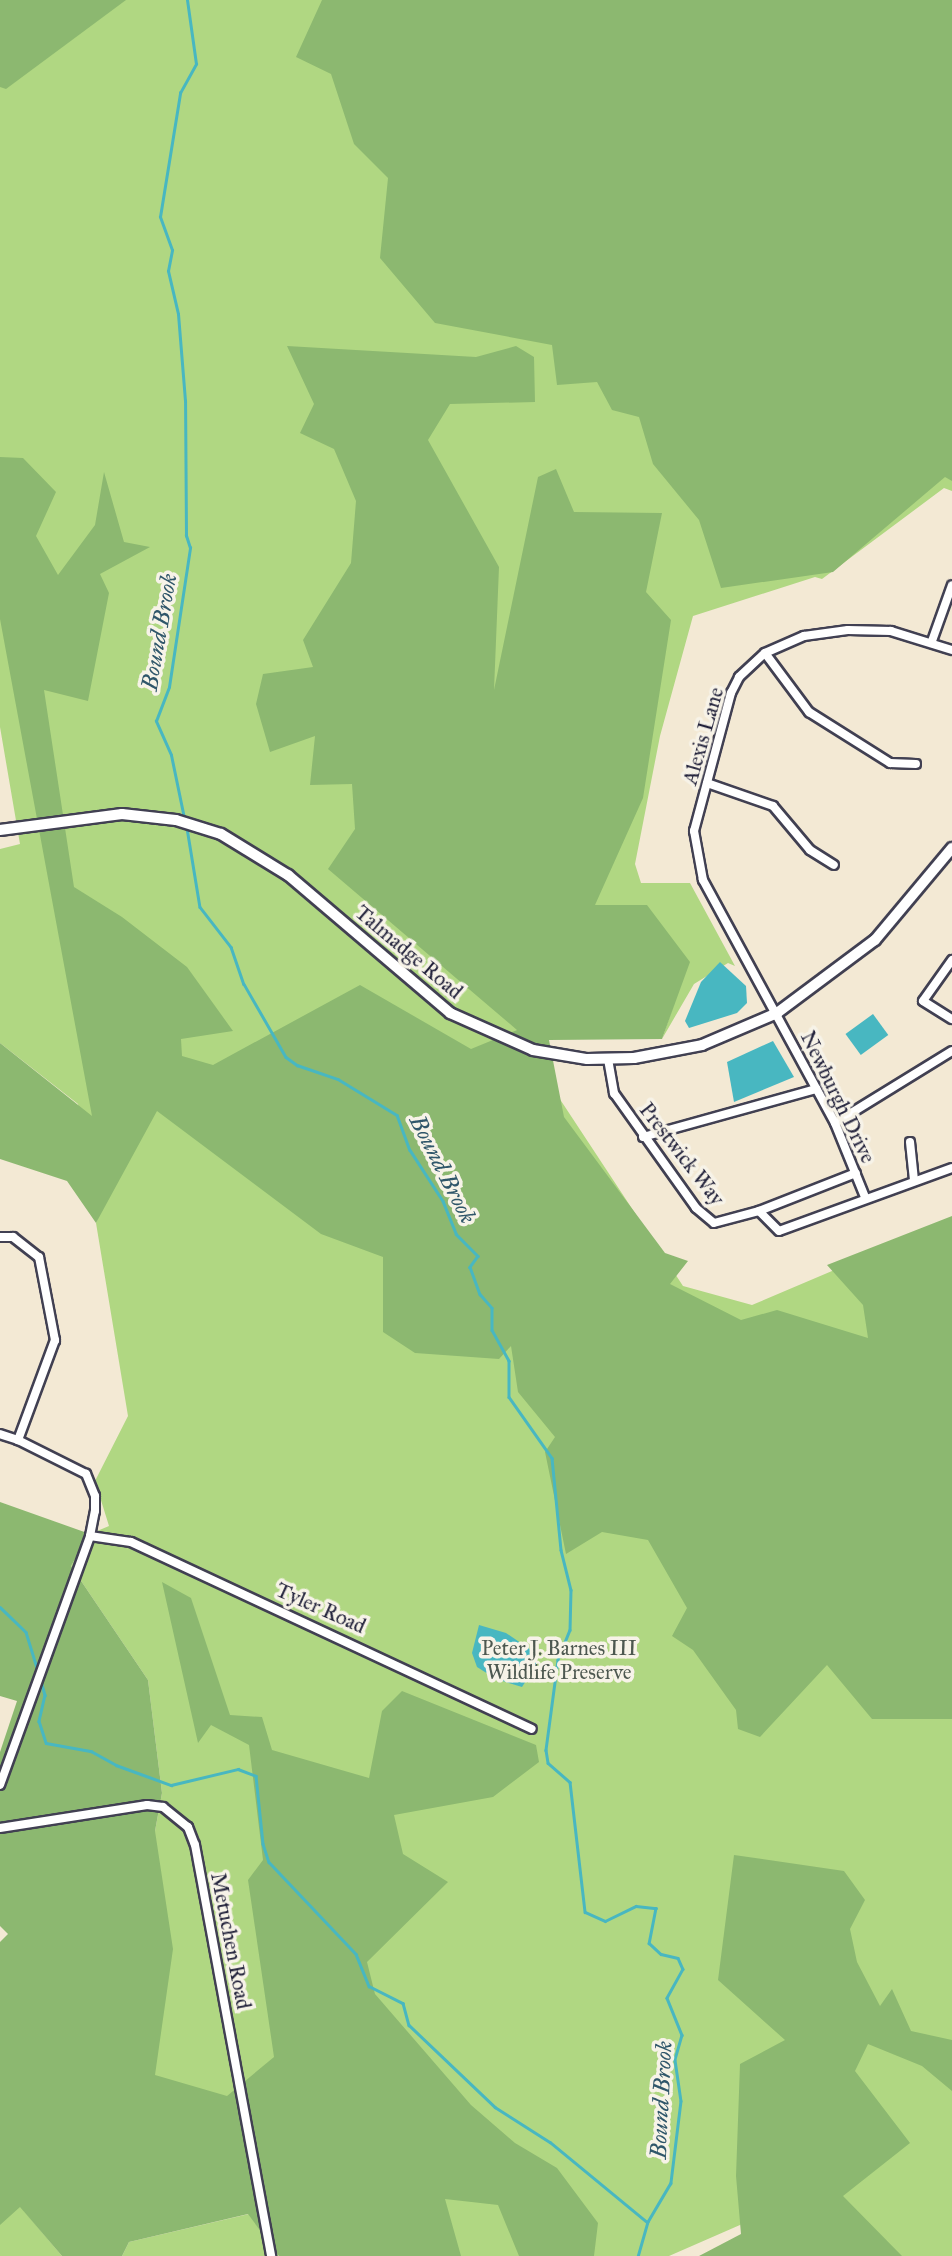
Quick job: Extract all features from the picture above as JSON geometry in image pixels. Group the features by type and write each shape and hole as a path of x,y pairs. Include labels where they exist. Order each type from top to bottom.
{"street":[{"path":"932,641 952,585"},
{"name":"Alexis Lane","path":"777,1013 725,923 695,857 694,831 731,693 739,677 765,653 804,636 848,630 891,631 932,641 952,650"},
{"path":"765,653 809,712 890,763 916,764"},
{"path":"707,783 773,806 810,850 834,865"},
{"name":"Talmadge Road","path":"0,830 87,817 141,815 196,825 265,858 450,1013 533,1050 608,1059 702,1045 777,1013 875,940 952,848"},
{"path":"952,960 923,1001 952,1019"},
{"name":"Newburgh Drive","path":"777,1013 835,1123 865,1197"},
{"path":"835,1123 952,1051"},
{"name":"Prestwick Way","path":"608,1059 614,1093 696,1208 714,1223 759,1211"},
{"path":"643,1137 816,1089"},
{"path":"910,1142 914,1179"},
{"path":"856,1173 759,1211 779,1231 914,1179 952,1168"},
{"path":"0,1237 13,1237 39,1257 55,1331 53,1350 18,1440"},
{"path":"0,1434 18,1440 86,1474 95,1496 90,1536 0,1785"},
{"name":"Tyler Road","path":"90,1536 131,1542 532,1729"},
{"name":"Metuchen Road","path":"0,1828 147,1805 163,1807 188,1827 195,1845 271,2256"}],"green space":[{"name":"Peter J. Barnes III Wildlife Preserve","path":"0,0 952,0 952,491 944,488 822,579 815,577 693,616 660,736 635,864 641,883 690,883 735,966 728,963 694,984 662,1039 678,992 515,1031 683,1286 752,1305 952,1220 952,2256 786,2256 756,2218 669,2256 299,2256 271,2136 24,2211 62,2256 0,2256 0,2143 155,1831 162,1793 148,1680 71,1566 90,1534 109,1526 95,1481 128,1416 96,1223 99,1216 78,1104 0,1043 0,849 20,844 0,727"},
{"path":"0,0 126,0 6,89 0,87"},
{"path":"322,0 952,0 952,481 945,477 833,572 721,588 699,520 653,464 639,417 612,410 597,382 557,385 552,345 435,323 380,258 388,178 354,144 331,74 296,57"},
{"path":"287,346 476,357 516,346 534,357 535,402 450,404 428,440 499,567 494,690 538,477 556,469 574,512 662,513 646,592 671,620 643,798 595,905 647,905 690,962 662,1039 549,1040 564,1117 665,1253 688,1261 670,1284 741,1320 777,1310 868,1338 863,1305 827,1265 952,1216 952,1719 872,1719 827,1665 760,1737 738,1729 736,1710 693,1650 672,1636 687,1608 648,1540 602,1532 566,1554 545,1452 555,1437 518,1392 511,1346 499,1359 415,1353 383,1332 383,1257 321,1234 157,1111 96,1223 67,1181 0,1159 0,1043 92,1116 0,619 0,457 23,458 56,492 36,536 58,575 95,525 104,472 124,542 150,547 100,574 109,593 88,701 44,690 74,887 122,917 187,967 233,1031 181,1039 182,1056 213,1065 360,985 471,1049 517,1030 328,869 355,829 352,784 310,785 315,736 270,752 256,704 263,674 313,667 303,640 351,563 356,501 334,449 300,433 314,404"},
{"path":"0,1502 90,1534 71,1566 148,1680 162,1793 155,1831 173,1949 155,2075 227,2096 274,2057 248,1880 263,1860 249,1745 211,1725 198,1743 162,1582 191,1598 230,1715 262,1717 272,1750 369,1778 382,1711 402,1691 536,1745 539,1762 493,1797 394,1815 403,1854 448,1882 367,1962 375,1994 471,2105 515,2143 557,2168 598,2223 594,2256 519,2256 498,2205 445,2199 461,2256 279,2256 248,2214 129,2242 122,2256 62,2256 20,2207 0,2225 0,1942 8,1934 0,1926 0,1752 17,1701 0,1696"},
{"path":"734,1855 844,1871 865,1900 850,1929 857,1962 880,2006 892,1989 911,2031 952,2040 952,2091 922,2066 868,2044 855,2071 910,2143 843,2196 902,2256 699,2256 741,2234 736,2176 740,2064 785,2040 718,1980"},
{"path":"249,2214 279,2256 122,2256 129,2242"}],"water":[{"path":"720,962 746,986 747,1003 737,1013 689,1028 685,1021 701,982"},
{"path":"873,1014 888,1035 861,1055 845,1034"},
{"path":"773,1041 794,1077 734,1102 727,1062"},
{"path":"479,1625 506,1633 534,1652 537,1664 522,1687 496,1679 477,1667 472,1653"}],"waterway":[{"name":"Bound Brook","path":"184,818 171,755 156,721 169,687 190,548 186,536 185,401 178,314 168,271 172,250 160,217 180,93 196,64 187,0"},
{"name":"Bound Brook","path":"187,828 200,907 231,947 244,984 286,1057 297,1065 338,1079 397,1115 410,1150 443,1201 456,1234 478,1256 470,1267 480,1294 492,1308 492,1330 509,1361 509,1397 552,1458 561,1550 571,1590 570,1630 558,1660 546,1750 548,1763 570,1782 585,1912 605,1921 636,1906 656,1908 649,1943 661,1954 678,1958 683,1969 667,1998 682,2035 675,2060 681,2101 671,2183 648,2222 638,2256"},
{"path":"0,1607 26,1632 38,1671"},
{"path":"41,1681 45,1695 39,1721 46,1743 91,1751 116,1765 171,1785 238,1769 256,1776 263,1844 269,1862 356,1954 369,1986 403,2003 409,2025 495,2107 550,2142 647,2222"}]}
